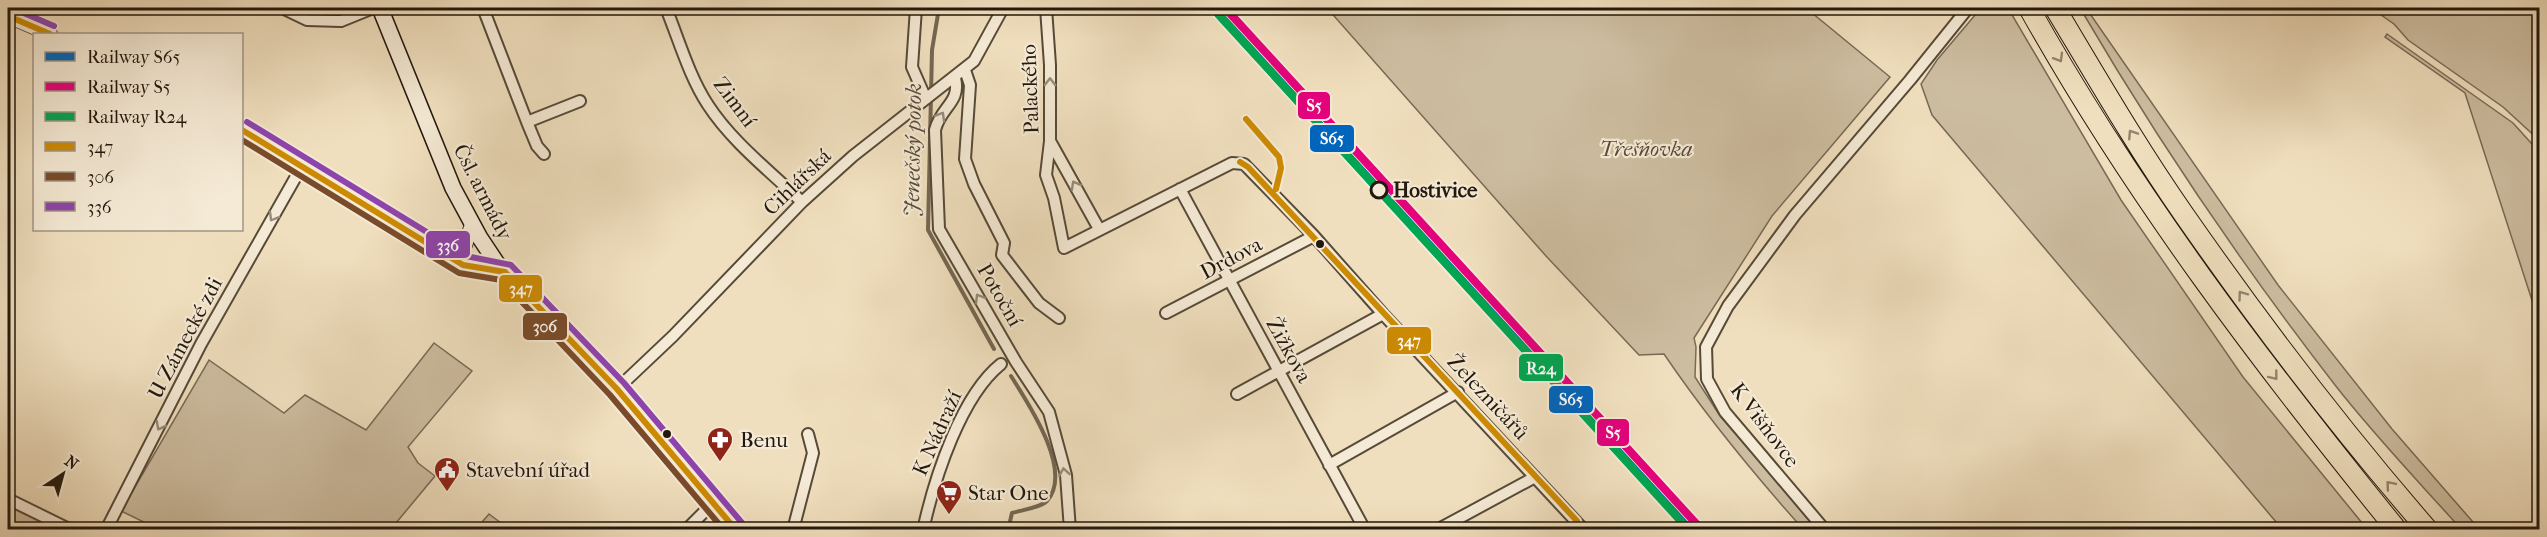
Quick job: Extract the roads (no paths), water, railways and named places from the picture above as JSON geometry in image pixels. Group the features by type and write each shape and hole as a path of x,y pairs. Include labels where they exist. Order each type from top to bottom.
{"highway":[{"path":"2029,8 2165,227 2258,355 2397,530"},
{"path":"2055,8 2116,110 2184,215 2276,342 2338,422 2428,530"}],"main road":[{"name":"Čsl. armády","path":"380,8 453,188 472,225 505,272 617,389 735,530"}],"street":[{"path":"282,8 307,20 341,21 374,8"},
{"path":"483,8 537,146 544,154"},
{"name":"Zimní","path":"666,8 694,80 708,105 723,125 802,202"},
{"path":"916,8 912,67 927,99"},
{"name":"Cihlářská","path":"617,389 674,336 802,202 853,156 965,70 974,61 1003,8"},
{"name":"Palackého","path":"1046,8 1050,65 1050,141 1099,229"},
{"name":"K Višňovce","path":"1825,530 1725,412 1707,379 1706,347 1717,325 1795,215 1968,8"},
{"path":"8,16 48,33"},
{"path":"965,70 970,85 965,159 974,184 1004,243 1002,255 1039,303 1059,318"},
{"name":"Potoční","path":"955,78 958,90 938,117 935,130 939,229 1016,362 1049,412 1066,475 1070,530"},
{"path":"527,122 580,101"},
{"path":"243,131 446,256 463,265 505,272"},
{"path":"1050,141 1046,175 1054,198 1064,248 1179,189"},
{"name":"Železničářů","path":"1179,189 1232,163 1240,162 1248,167 1458,392 1579,527"},
{"name":"U Zámecké zdi","path":"106,530 201,344 302,166"},
{"name":"Žižkova","path":"1179,189 1365,530"},
{"path":"446,256 465,245 472,225"},
{"name":"Drdova","path":"1166,313 1314,236"},
{"path":"1237,394 1383,314"},
{"name":"K Nádraží","path":"924,526 941,466 960,423 985,378 1001,364"},
{"path":"1329,465 1458,392"},
{"path":"793,530 813,453 808,434"},
{"path":"1437,530 1535,477"},
{"path":"8,499 71,530"},
{"path":"686,530 712,504"}],"waterway":[{"name":"Jenečský potok","path":"939,8 932,50 928,230 994,349"},
{"name":"Jenečský potok","path":"1008,530 1012,513 1047,501 1054,488 1055,473 1046,437 1011,376"},
{"path":"8,529 13,530"}],"rail line":[{"name":"S65","path":"1213,8 1690,530"},
{"name":"S5","path":"1225,8 1702,530"},
{"name":"R24","path":"1218,14 1689,530"}],"place":[{"name":"Hostivice","path":"1379,190"},
{"name":"Benu","path":"720,463"},
{"name":"Stavební úřad","path":"447,493"},
{"name":"Star One","path":"949,516"}],"park label":[{"name":"Třešňovka","path":"1646,149"}]}
